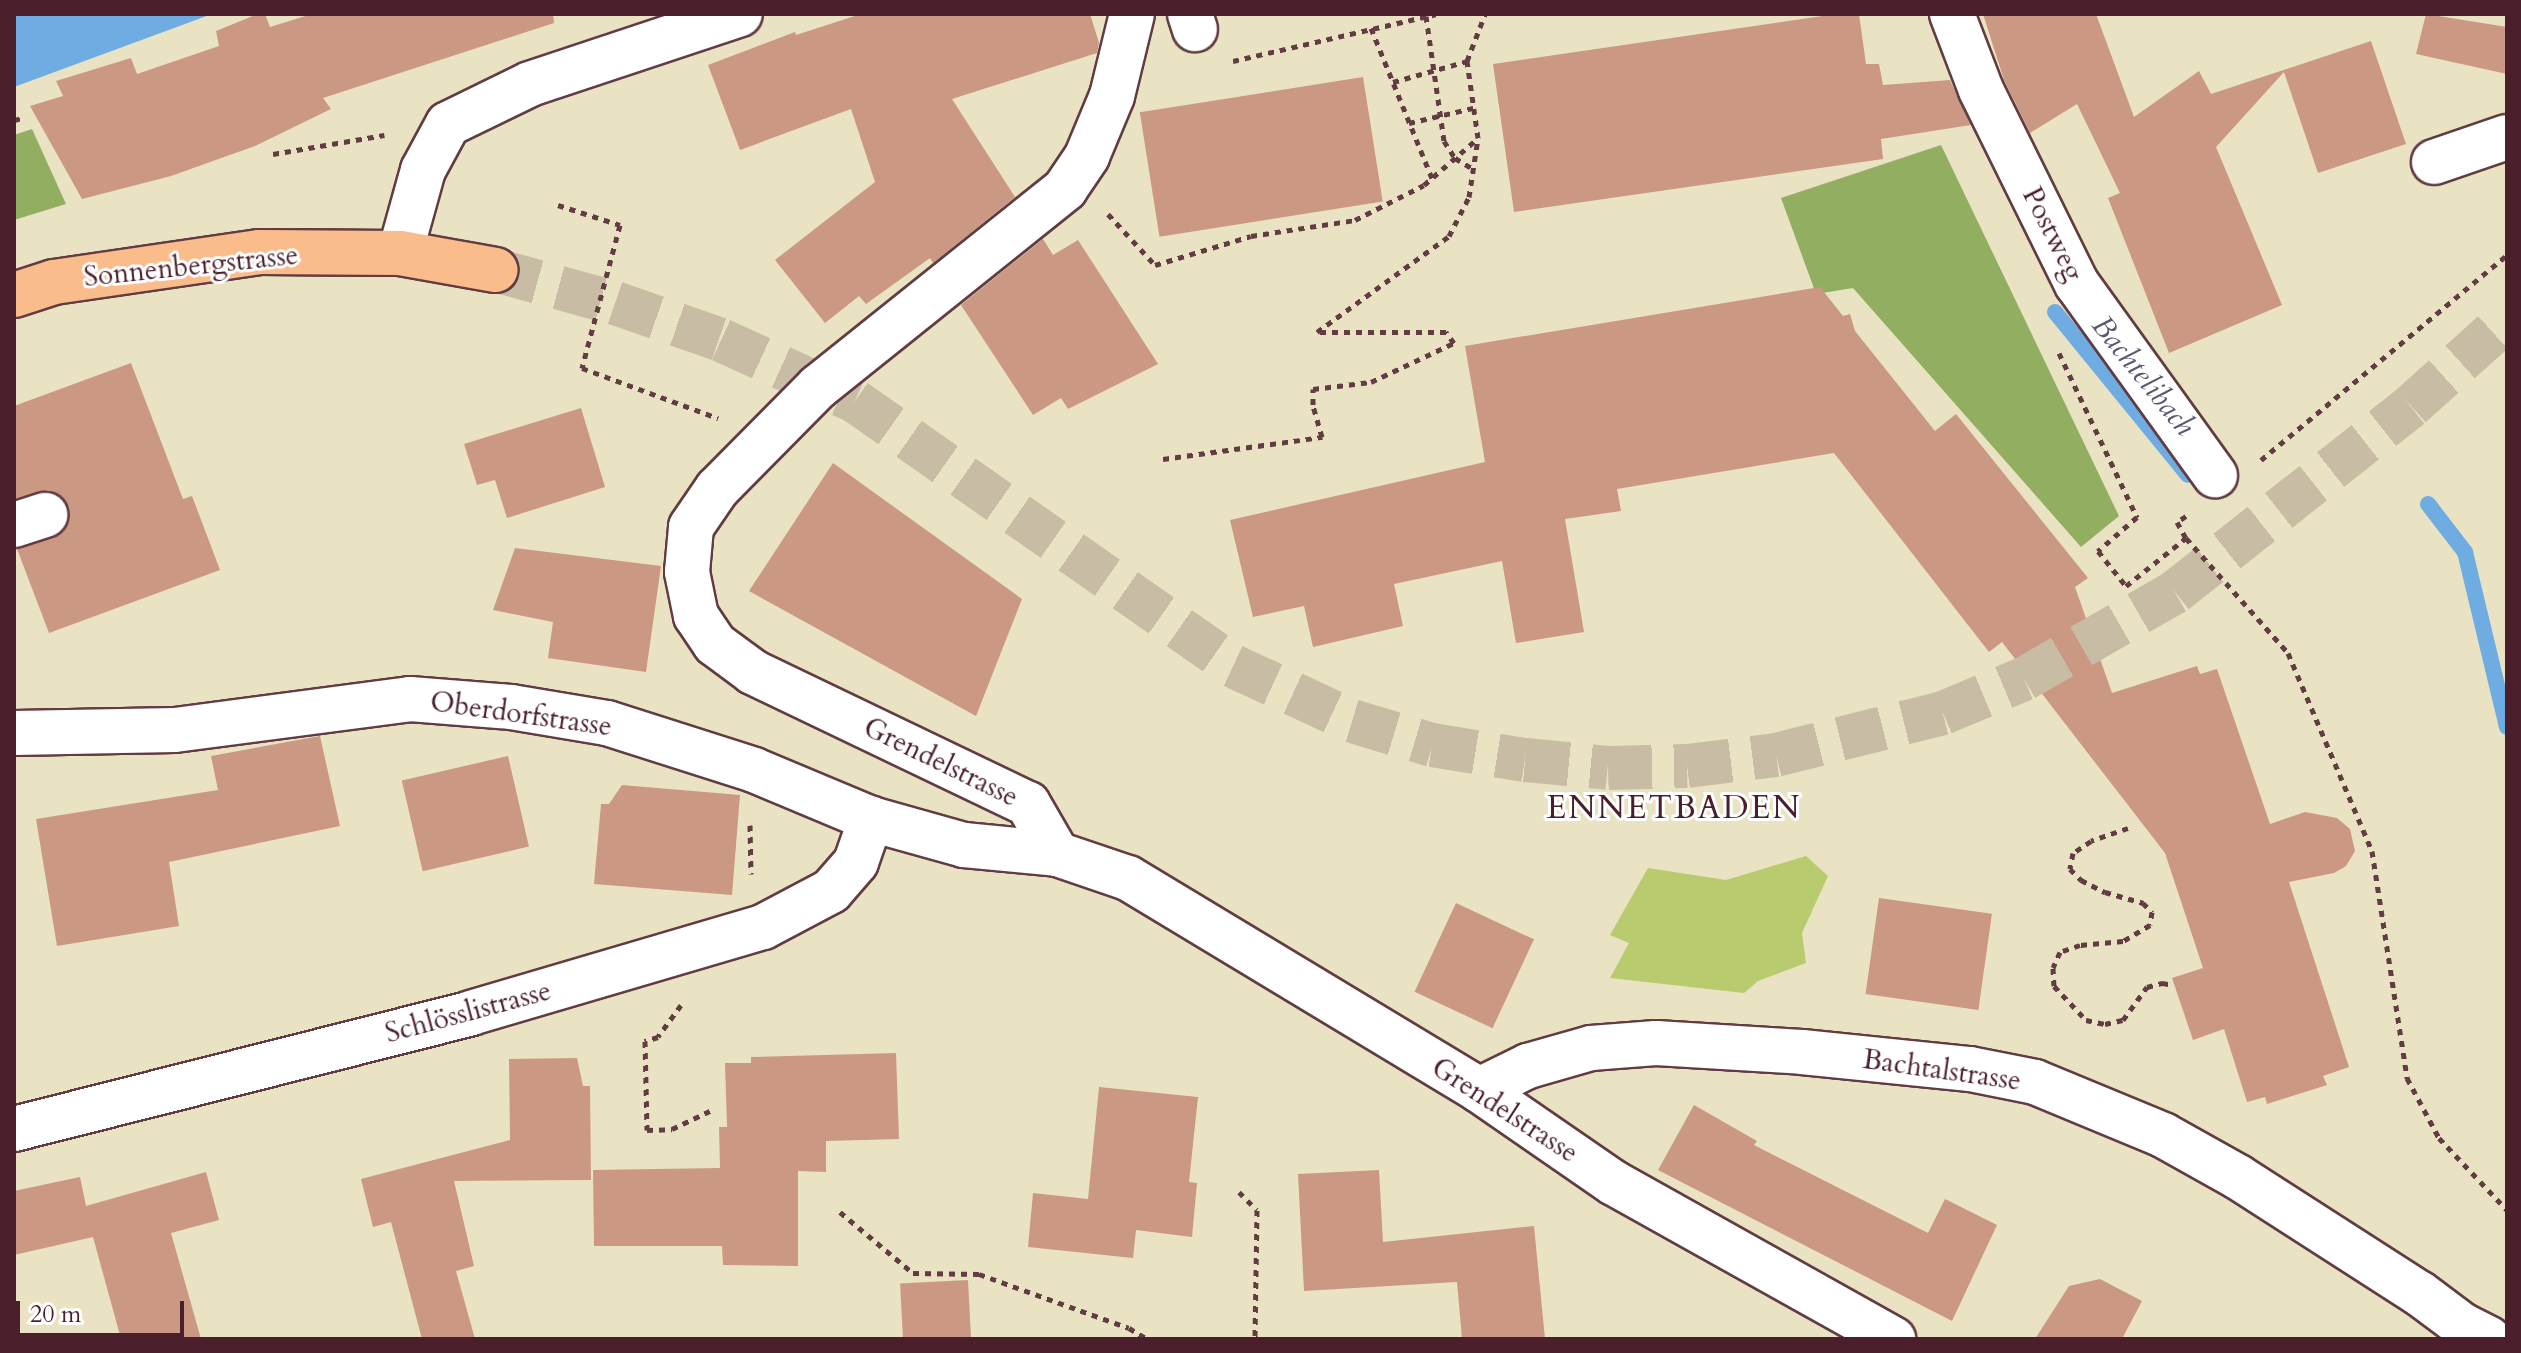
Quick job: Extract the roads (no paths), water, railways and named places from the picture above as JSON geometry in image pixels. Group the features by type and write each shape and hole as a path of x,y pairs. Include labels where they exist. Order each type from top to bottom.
{"main road":[{"name":"Sonnenbergstrasse","path":"14,295 54,282 259,252 400,253 495,270"}],"street":[{"path":"400,253 423,170 448,124 530,84 740,14"},
{"name":"Grendelstrasse","path":"1132,14 1112,96 1077,174 1065,189 818,387 717,489 691,527 687,572 696,616 715,644 753,672 1028,804 1057,854 1128,878 1479,1090 1614,1183 1893,1339"},
{"name":"Postweg","path":"1952,14 1981,90 2077,284 2235,470"},
{"path":"2434,162 2507,137"},
{"name":"Oberdorfstrasse","path":"14,733 175,730 410,699 511,707 607,723 754,770 871,819 964,845 1057,854"},
{"name":"Schlösslistrasse","path":"14,1129 471,1013 763,927 831,891 856,862 871,819"},
{"name":"Bachtalstrasse","path":"1479,1090 1528,1066 1591,1048 1656,1043 1802,1052 1970,1069 2035,1082 2163,1135 2238,1177 2419,1293 2462,1325 2489,1339"}],"water":[{"path":"14,14 212,14 14,87"}],"waterway":[{"name":"Bachtelibach","path":"2055,312 2188,475"},
{"name":"Bachtelibach","path":"2428,504 2465,552 2507,727"}],"tunnel":[{"path":"495,270 615,303 721,340 855,401 1233,666 1352,721 1432,745 1525,760 1608,768 1687,766 1776,755 1943,713 2024,679 2175,592 2411,406 2507,320"}],"district":[{"name":"ENNETBADEN","path":"1674,808"}]}
